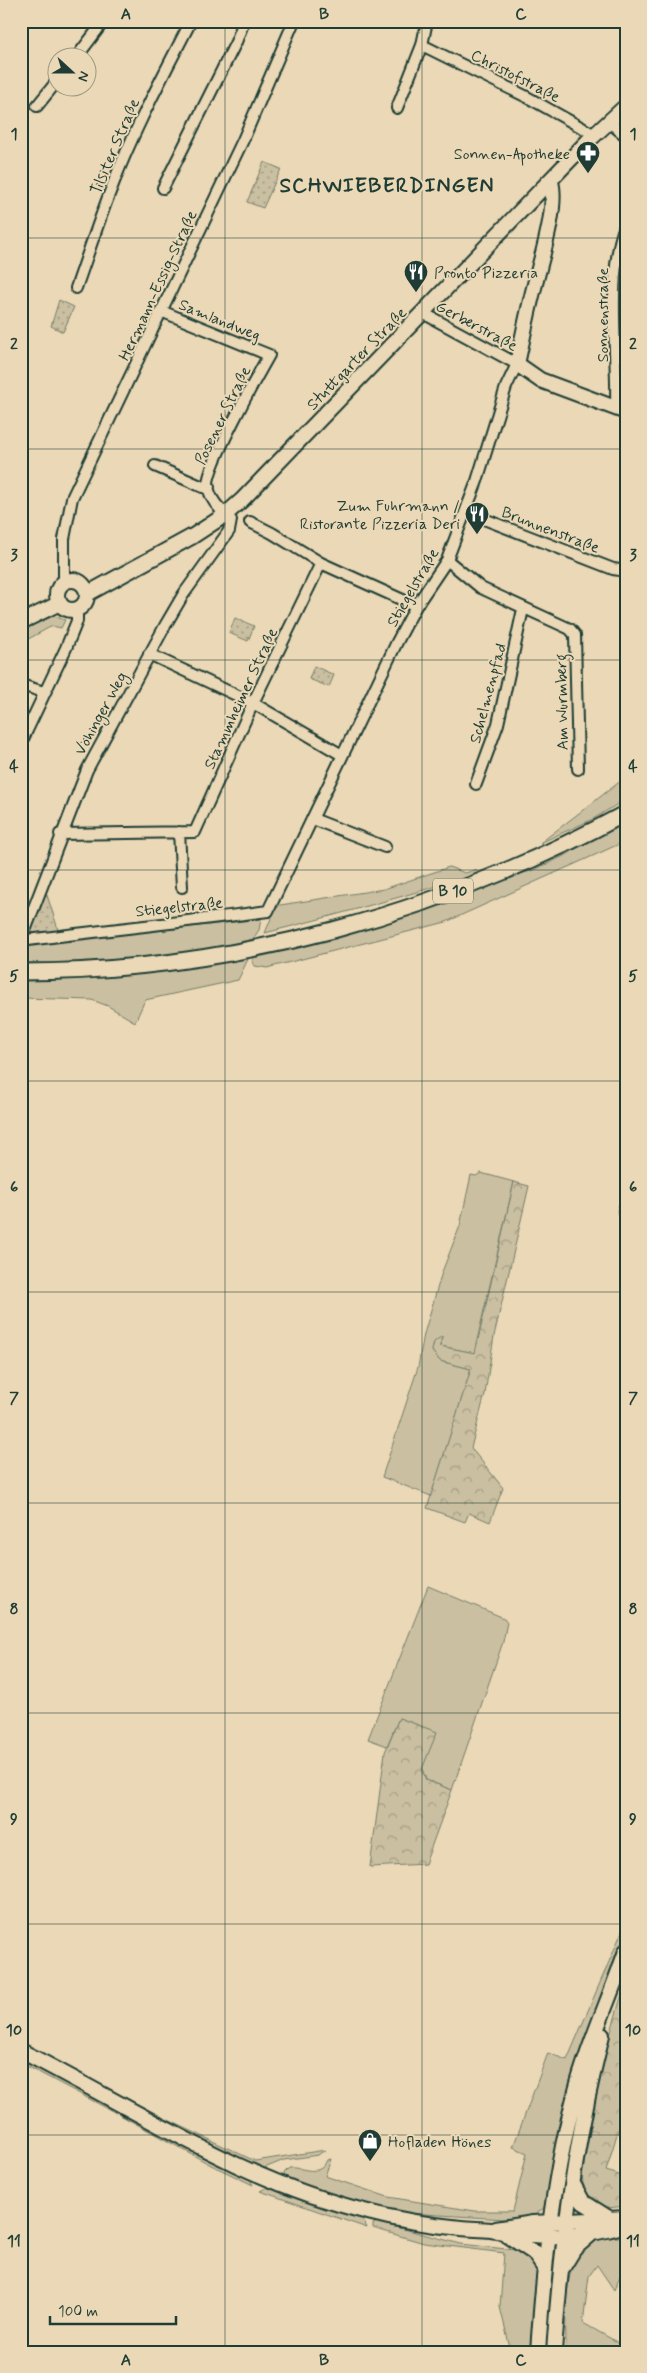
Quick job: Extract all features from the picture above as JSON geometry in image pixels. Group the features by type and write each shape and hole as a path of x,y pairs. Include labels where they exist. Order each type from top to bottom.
{"main road":[{"name":"Stuttgarter Straße","path":"77,609 83,605 86,590 108,582 156,557 225,515 273,470 422,313 595,135 626,106"},
{"path":"551,182 553,189 541,266 535,283 517,364 540,380 621,410"},
{"path":"77,609 66,608 59,599 59,588 68,581 79,582 86,590"},
{"path":"21,612 59,599"},
{"path":"21,622 59,599"},
{"name":"B 10","path":"24,972 144,965 272,945 414,906 480,882 541,856 626,813"},
{"path":"538,2352 549,2237 566,2134 578,2082 591,2041 626,1951"},
{"path":"554,2352 560,2272 572,2182 594,2070 619,1971"},
{"path":"21,2051 192,2144 290,2187 368,2212 444,2226 549,2237 590,2235 626,2225"},
{"path":"572,2182 583,2202 607,2217"},
{"path":"490,2230 514,2225 566,2220 607,2217 626,2218"},
{"path":"506,2234 534,2253 545,2269"},
{"path":"560,2272 574,2249 590,2235"}],"street":[{"path":"84,48 104,21"},
{"name":"Tilsiter Straße","path":"76,288 111,188 127,150 148,104 191,21"},
{"path":"163,188 236,42 244,21"},
{"name":"Hermann-Essig-Straße","path":"68,581 64,539 72,498 243,140 294,21"},
{"path":"398,108 422,45 427,21"},
{"name":"Christofstraße","path":"422,45 526,97 595,135"},
{"path":"37,106 48,92"},
{"path":"608,122 626,136"},
{"name":"Sonnenstraße","path":"621,410 621,339 614,308 618,241 626,223"},
{"name":"Samlandweg","path":"161,311 269,355"},
{"name":"Gerberstraße","path":"422,313 517,364"},
{"name":"Posener Straße","path":"225,515 215,505 208,487 208,480 240,406 269,355"},
{"name":"Stiegelstraße","path":"21,941 94,930 187,922 268,911 342,755 416,606 447,560 466,512 506,387 517,364"},
{"path":"155,466 203,487 208,487"},
{"name":"Brunnenstraße","path":"466,512 613,568 626,571"},
{"name":"Vöhinger Weg","path":"21,941 60,834 86,770 184,595 224,541 229,531 230,520 225,515"},
{"path":"250,522 321,563 416,606"},
{"name":"Am Wurmberg","path":"447,560 481,588 523,609 570,629 575,635 578,769"},
{"name":"Stammheimer Straße","path":"60,834 195,832 253,703 321,563"},
{"path":"21,743 74,628 77,609"},
{"name":"Schelmenpfad","path":"476,784 498,724 523,609"},
{"path":"150,654 253,703 342,755"},
{"path":"21,685 44,692"},
{"path":"313,818 385,846"},
{"path":"179,832 182,886"}],"green space":[{"path":"264,162 281,169 263,208 247,202"},
{"path":"59,300 74,307 63,332 51,326"},
{"path":"54,616 65,620 61,628 52,626 21,643 21,629"},
{"path":"235,618 254,626 248,641 229,633"},
{"path":"314,666 334,675 329,687 309,679"},
{"path":"626,777 626,799 593,819 540,843"},
{"path":"626,822 626,841 446,922 267,968 255,966 252,961 254,957 260,955 372,925 510,876 532,871 568,854 586,841"},
{"path":"449,867 465,873 475,870 480,873 468,879 265,933 274,911 280,905 384,889"},
{"path":"46,892 59,932 29,935 28,928 32,929"},
{"path":"261,919 259,930 253,939 187,954 109,963 21,963 22,951 31,945"},
{"path":"249,957 238,980 145,1000 135,1022 108,1006 92,1000 21,998 21,980 24,978 227,961"},
{"path":"481,1173 514,1182 474,1353 440,1346 442,1337 432,1351 440,1361 471,1369 431,1496 382,1477 418,1367 424,1334 442,1272 460,1226 471,1175 476,1176"},
{"path":"514,1182 529,1186 494,1336 485,1394 471,1448 503,1488 490,1522 469,1513 465,1522 427,1508 471,1369 440,1361 432,1351 434,1342 442,1336 440,1346 475,1353"},
{"path":"428,1586 504,1618 507,1622 503,1642 452,1790 426,1780 422,1769 436,1732 399,1718 387,1746 368,1739"},
{"path":"399,1718 437,1732 422,1769 426,1780 452,1790 425,1864 370,1867 385,1752"},
{"path":"626,1922 626,1935 586,2043 547,2205 535,2215 504,2219 408,2213 347,2201 285,2177 284,2173 289,2168 320,2169 327,2160 331,2159 325,2176 388,2197 475,2211 513,2211 527,2153 513,2147 548,2053 567,2060"},
{"path":"626,1980 626,2104 606,2171 626,2177 626,2206 607,2208 593,2204 584,2191 582,2175 601,2066"},
{"path":"21,2042 162,2117 160,2121 21,2046"},
{"path":"21,2057 115,2108 116,2113 21,2063"},
{"path":"123,2113 205,2158 249,2178 253,2185 211,2165 120,2115"},
{"path":"166,2119 255,2161 325,2150 318,2155 284,2160 262,2169 164,2122"},
{"path":"268,2187 362,2217 367,2228 260,2191"},
{"path":"377,2222 461,2244 524,2251 536,2264 539,2278 534,2352 511,2352 500,2307 504,2253 424,2243 373,2228 373,2224"},
{"path":"626,2236 626,2262 614,2290 597,2265 589,2276 583,2323 624,2346 621,2352 566,2352 567,2296 572,2266 578,2254 585,2246 594,2241"}],"place":[{"name":"Sonnen-Apotheke","path":"588,174"},
{"name":"Pronto Pizzeria","path":"416,293"},
{"name":"Zum Fuhrmann / Ristorante Pizzeria Deri","path":"477,535"},
{"name":"Hofladen Hönes","path":"370,2162"}],"district":[{"name":"SCHWIEBERDINGEN","path":"387,185"}]}
